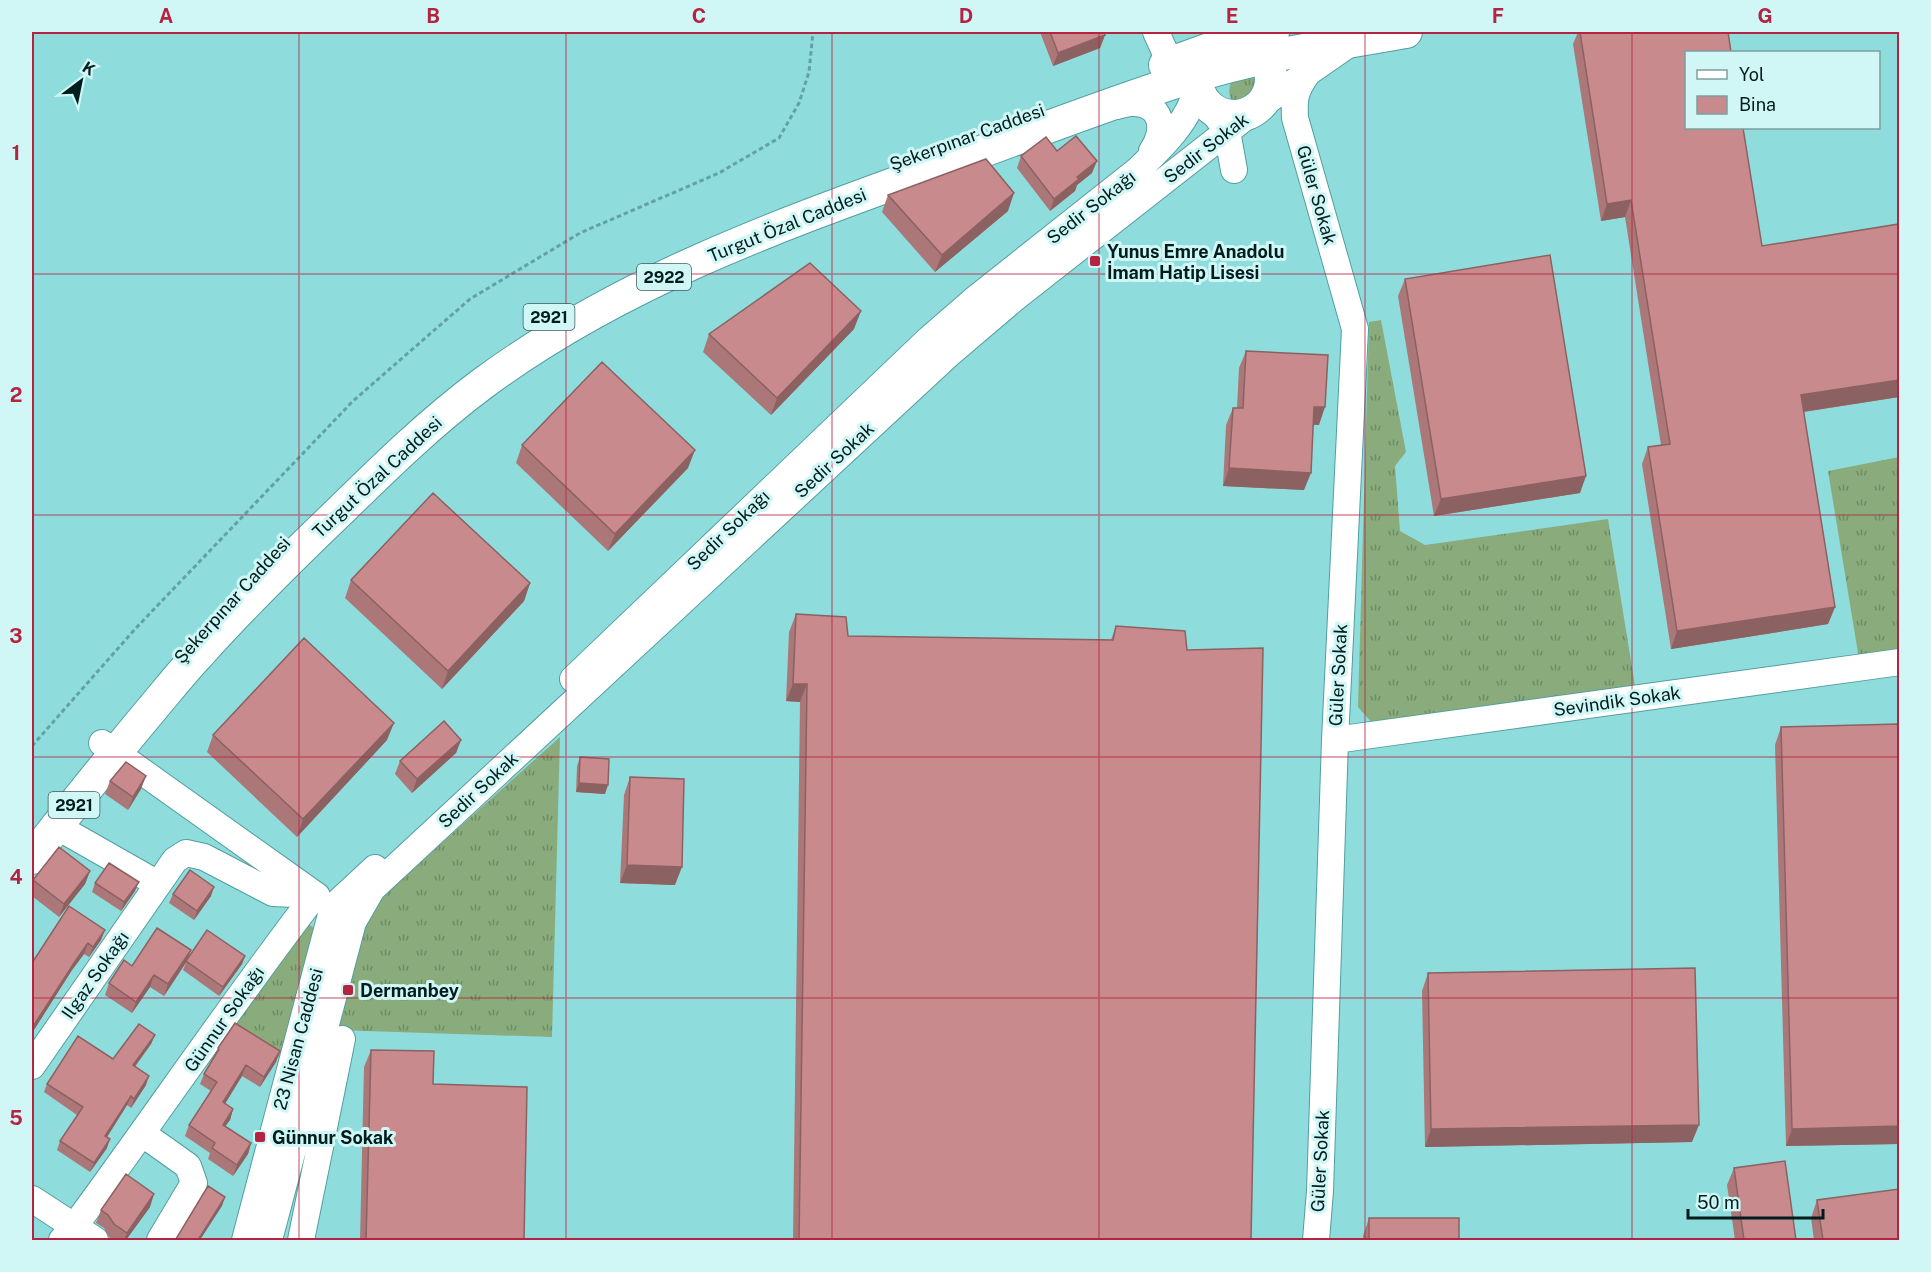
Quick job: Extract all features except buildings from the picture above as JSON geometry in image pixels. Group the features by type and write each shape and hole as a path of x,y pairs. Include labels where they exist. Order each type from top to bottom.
{"main road":[{"name":"Turgut Özal Caddesi","path":"109,748 327,523 440,418 478,386 603,307 771,229 1102,108 1191,86 1268,51 1406,32"},
{"path":"1236,42 1254,49 1268,51 1270,87 1265,99 1269,99 1248,113 1227,116 1217,112 1191,86 1200,64 1215,47 1236,42"},
{"name":"Şekerpınar Caddesi","path":"32,858 44,829 109,748 285,541 402,429 477,366 513,340 614,280 682,248 768,211 916,154 1191,86"}],"street":[{"path":"1156,32 1191,86 1227,131 1234,170"},
{"name":"Sedir Sokak","path":"353,922 372,888 950,353 1016,297 1227,131 1354,40"},
{"name":"Güler Sokak","path":"1309,71 1297,88 1294,100 1295,118 1355,330 1335,740 1316,1240"},
{"name":"Sedir Sokağı","path":"324,901 929,339 974,300 1138,170 1158,150 1188,113 1191,86"},
{"path":"1269,99 1271,105 1282,108 1295,118"},
{"path":"1102,108 1132,103 1144,105 1159,117 1162,126 1161,135 1138,170"},
{"name":"Sevindik Sokak","path":"1335,740 1899,662"},
{"path":"109,748 353,922"},
{"path":"44,829 158,884"},
{"name":"Ilgaz Sokağı","path":"32,1066 175,860 186,854 204,856 273,893 324,901"},
{"name":"23 Nisan Caddesi","path":"245,1240 324,901"},
{"name":"Günnur Sokağı","path":"68,1234 264,962 324,901"},
{"name":"23 Nisan Caddesi","path":"270,1234 353,922"},
{"path":"270,1234 302,1236 342,1039"},
{"path":"142,1134 189,1166 194,1183 159,1240"},
{"path":"32,1199 68,1234 95,1240"}],"path":[{"path":"32,746 136,628 353,400 470,299 579,233 719,173 779,138 799,103 809,72 813,32"}],"green space":[{"path":"1252,76 1260,83 1262,93 1242,108 1232,100 1229,93 1230,85 1232,81"},
{"path":"1381,320 1406,452 1395,466 1400,531 1425,545 1608,519 1635,686 1372,723 1358,707 1369,322"},
{"path":"1899,457 1899,653 1859,659 1828,471"},
{"path":"560,737 552,1037 335,1030 364,926 386,893"},
{"path":"304,921 314,928 281,1059 230,1025"}],"place":[{"name":"Yunus Emre Anadolu İmam Hatip Lisesi","path":"1095,261"},
{"name":"Dermanbey","path":"348,990"},
{"name":"Günnur Sokak","path":"260,1137"}]}
